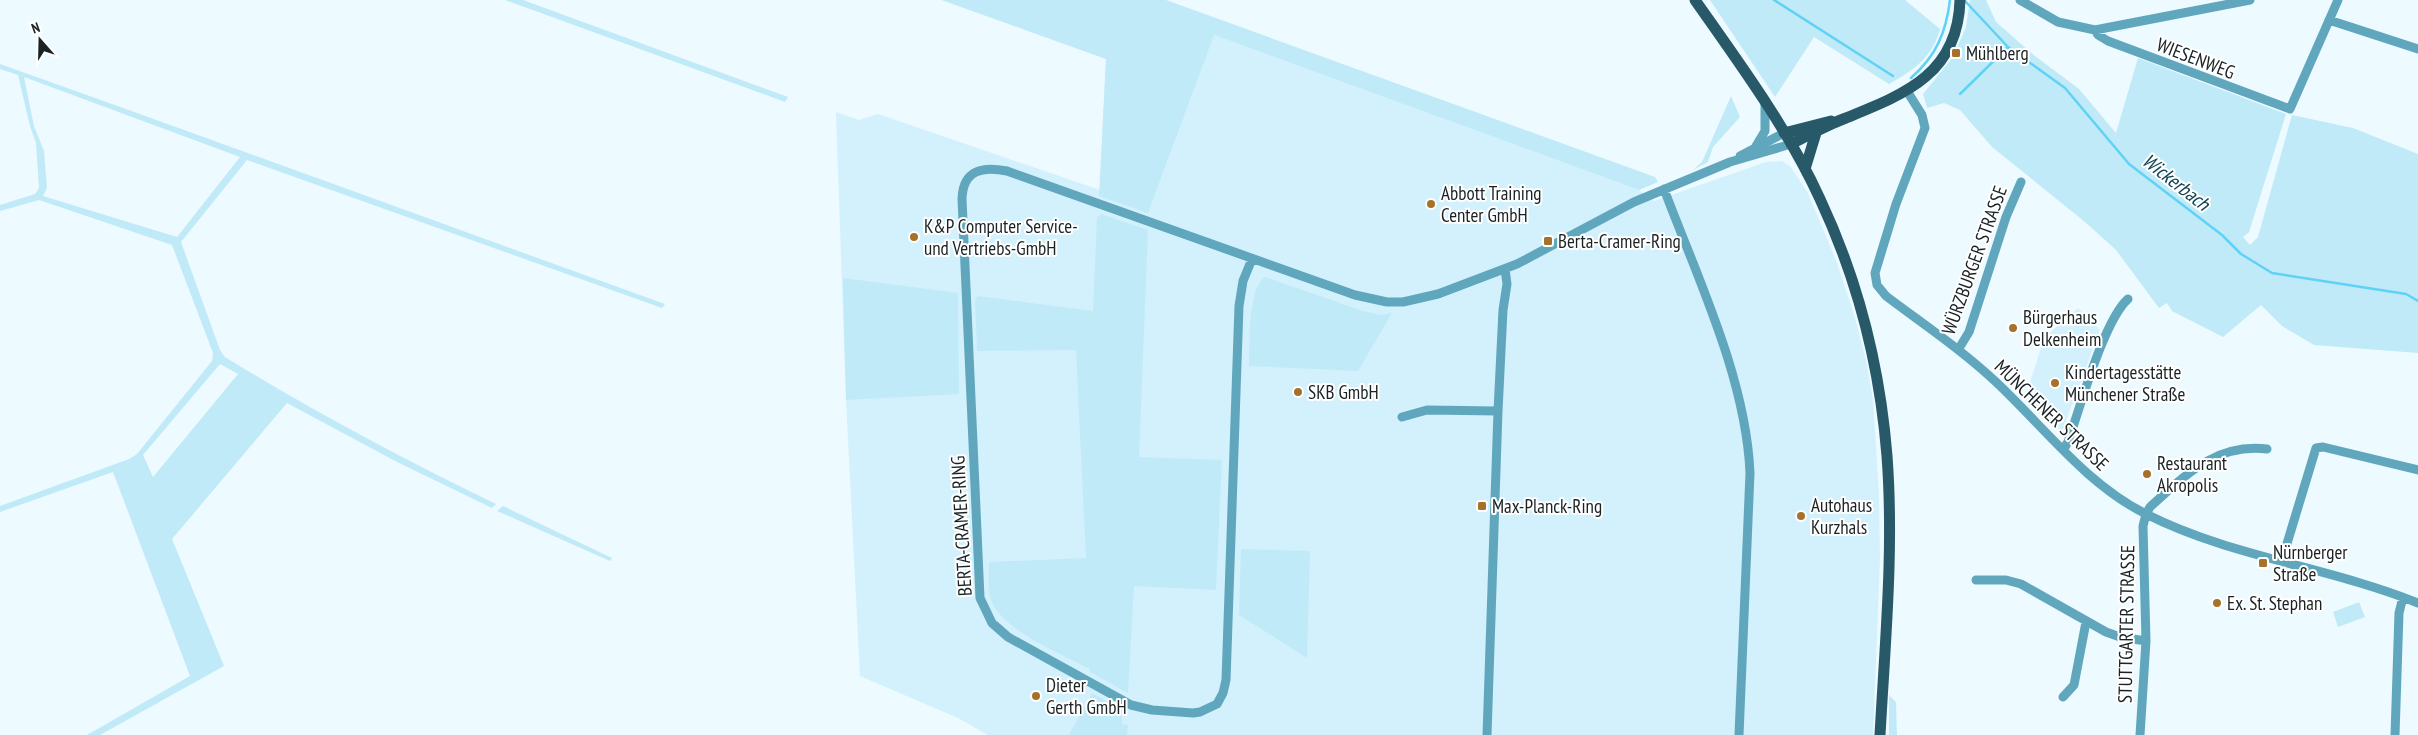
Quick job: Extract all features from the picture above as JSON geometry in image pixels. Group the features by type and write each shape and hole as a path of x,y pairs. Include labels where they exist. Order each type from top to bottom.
{"main road":[{"path":"1695,0 1784,133 1805,169 1833,230 1861,308 1874,360 1883,416 1889,522 1880,735"},
{"path":"1790,144 1844,118 1907,92 1928,74 1941,59 1955,32 1960,13 1960,0"},
{"path":"1784,133 1844,118"},
{"path":"1805,169 1816,132"}],"street":[{"path":"2020,0 2058,22 2095,30 2200,4 2250,0"},
{"path":"2338,0 2329,20 2418,49"},
{"name":"WIESENWEG","path":"2095,30 2098,35 2108,41 2290,109 2329,20"},
{"name":"MÜNCHENER STRASSE","path":"1907,92 1922,115 1924,132 1896,204 1877,266 1876,280 1886,296 1958,350 1997,383 2063,450 2102,485 2146,514 2193,535 2282,560 2418,603"},
{"path":"1755,147 1765,131 1765,104"},
{"path":"1730,162 1784,133"},
{"path":"1487,735 1498,411 1503,310 1507,284 1505,269 1603,217 1664,189 1730,162 1790,144"},
{"name":"BERTA-CRAMER-RING","path":"1252,258 1243,281 1240,306 1229,613 1226,680 1223,693 1217,704 1200,712 1140,708 1113,696 1008,637 992,623 980,598 962,221 963,186 969,177 980,170 994,168 1007,171 1252,258 1355,295 1387,302 1403,302 1426,298 1505,269"},
{"name":"WÜRZBURGER STRASSE","path":"1958,350 1969,332 2006,216 2021,182"},
{"path":"1664,189 1728,360 1736,385 1747,440 1750,473 1739,735"},
{"path":"2063,450 2068,442 2107,331 2128,299"},
{"path":"1402,417 1427,410 1498,411"},
{"path":"2282,560 2313,452 2316,448 2323,447 2418,470"},
{"path":"2146,514 2150,507 2198,465 2236,450 2266,449"},
{"name":"STUTTGARTER STRASSE","path":"2140,735 2146,641 2143,526 2146,514"},
{"path":"1976,580 2006,580 2021,584 2086,622 2120,637 2146,641"},
{"path":"2395,735 2399,613 2403,597"},
{"path":"2063,697 2074,685 2086,622"}],"shaded area":[{"path":"505,0 523,0 788,97 785,102"},
{"path":"941,0 1166,0 1214,35 1639,190 1654,201 1766,162 1782,161 1790,166 1808,193 1837,263 1855,318 1866,360 1873,400 1879,494 1880,559 1873,735 988,735 958,718 860,676 846,400 836,112 859,120 878,114 1100,190 1106,59"},
{"path":"942,0 1166,0 1655,177 1658,182 1639,190 1214,35 1148,213 1099,196 1106,59"},
{"path":"1710,0 1905,0 1940,29 1932,48 1921,62 1889,84 1814,37 1775,97"},
{"path":"1970,0 1986,0 1996,22 2035,56 2079,89 2116,133 2138,58 2286,114 2249,232 2243,237 2250,245 2258,237 2292,115 2353,128 2418,154 2418,353 2314,345 2282,326 2261,305 2223,337 2172,311 2167,303 2159,308 2116,250 2085,222 1992,147 1960,110 1944,103 1927,108 1923,94 1953,57 1966,27"},
{"path":"0,64 665,304 662,308 247,160 181,242 220,350 225,357 359,434 496,504 492,508 397,462 287,403 172,539 224,666 100,735 87,735 190,676 113,472 0,512 0,506 129,459 137,454 212,361 213,353 172,245 39,200 0,211 0,205 35,194 39,188 36,143 18,75 0,69","holes":["24,77 240,157 177,237 43,196 47,188 44,151 34,126","220,364 238,374 153,477 143,455"]},
{"path":"1731,96 1740,117 1713,147 1708,162 1693,170 1702,162"},
{"path":"1101,214 1148,230 1139,457 1222,460 1216,590 1134,586 1128,693 1090,672 1090,669 1018,630 995,608 990,597 989,588 989,562 1086,558 1076,350 977,351 975,299 978,296 1093,311 1097,218"},
{"path":"1265,277 1363,311 1381,315 1392,313 1358,371 1249,366 1252,305 1259,283"},
{"path":"843,278 958,293 959,394 846,400"},
{"name":"Kindertagesstätte Münchener Straße","path":"2078,308 2100,330 2063,429 2054,429 2025,399 2044,338"},
{"path":"503,506 612,558 610,561 497,511"},
{"path":"1241,549 1310,551 1307,658 1239,615"},
{"path":"2359,602 2365,617 2338,627 2333,612"},
{"path":"1092,693 1122,710 1122,724 1128,725 1127,735 1069,735"},
{"path":"1889,695 1896,702 1897,735 1889,735"}],"waterway":[{"path":"1774,0 1893,76"},
{"path":"1911,78 1927,61 1938,43 1946,23 1950,0"},
{"name":"Wickerbach","path":"1964,0 2008,47 2065,88 2129,164 2222,235 2241,254 2272,273 2406,294 2418,301"},
{"path":"1960,94 2008,47"}],"place":[{"name":"Mühlberg","path":"1956,53"},
{"name":"Abbott Training Center GmbH","path":"1431,204"},
{"name":"K&P Computer Service- und Vertriebs-GmbH","path":"914,237"},
{"name":"Berta-Cramer-Ring","path":"1548,241"},
{"name":"Bürgerhaus Delkenheim","path":"2013,328"},
{"name":"Kindertagesstätte Münchener Straße","path":"2055,383"},
{"name":"SKB GmbH","path":"1298,392"},
{"name":"Restaurant Akropolis","path":"2147,474"},
{"name":"Max-Planck-Ring","path":"1482,506"},
{"name":"Autohaus Kurzhals","path":"1801,516"},
{"name":"Nürnberger Straße","path":"2263,563"},
{"name":"Ex. St. Stephan","path":"2217,603"},
{"name":"Dieter Gerth GmbH","path":"1036,696"}]}
